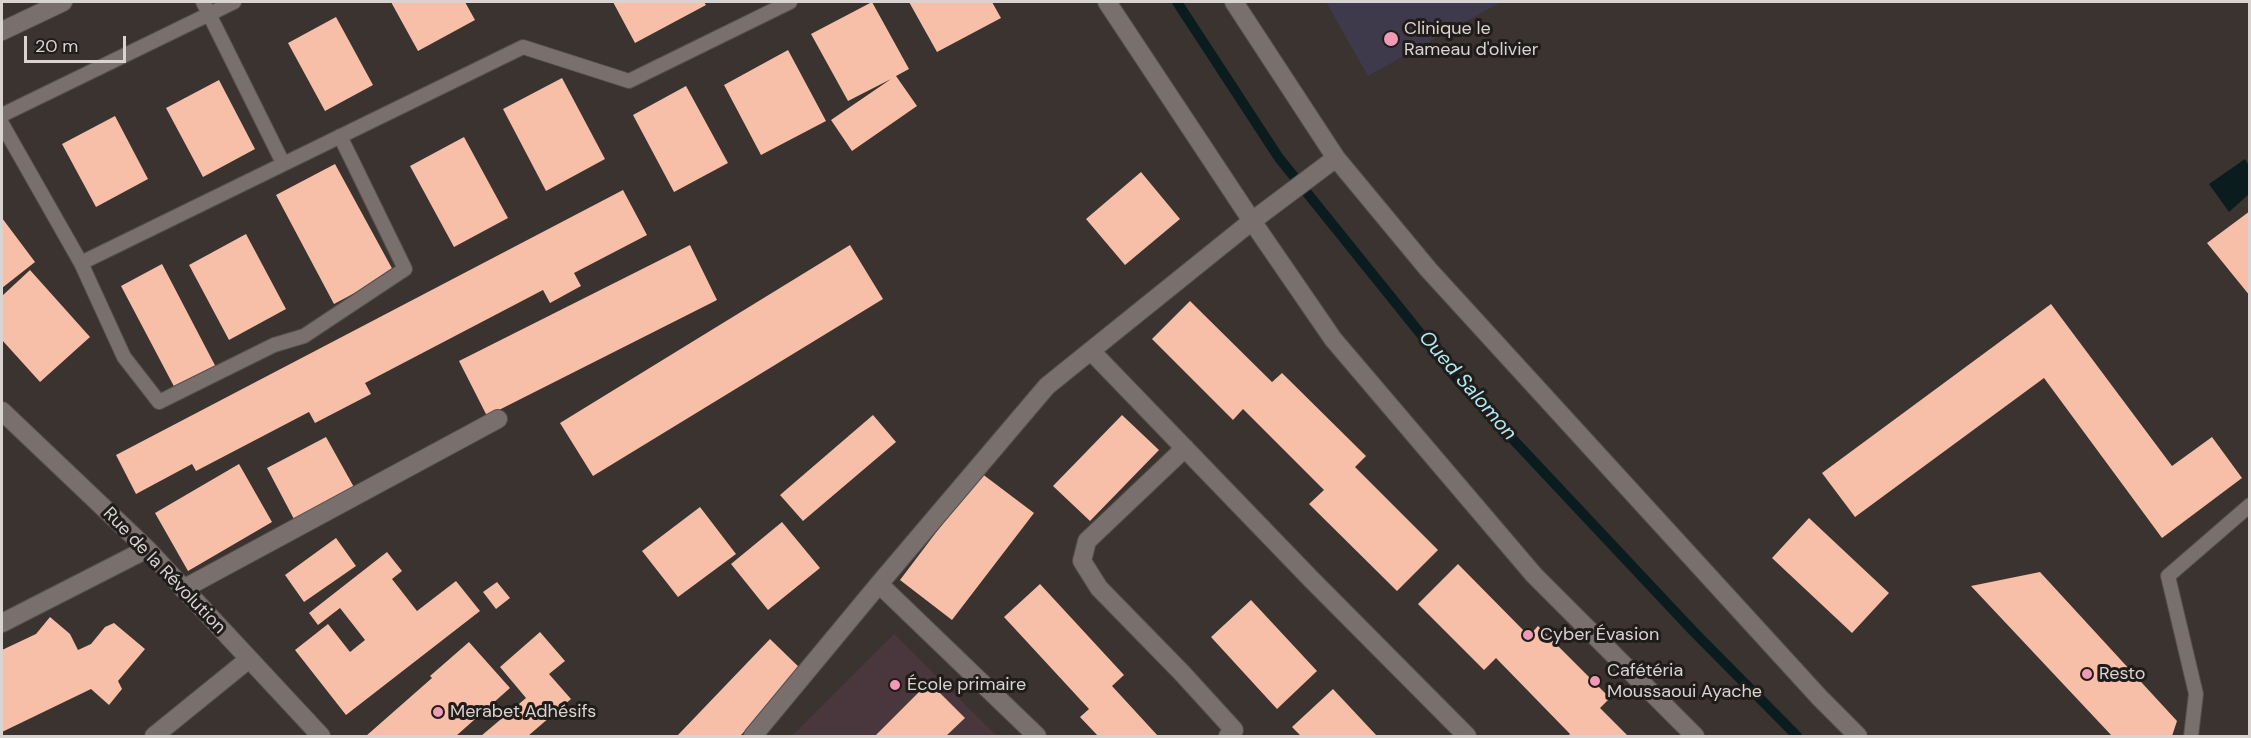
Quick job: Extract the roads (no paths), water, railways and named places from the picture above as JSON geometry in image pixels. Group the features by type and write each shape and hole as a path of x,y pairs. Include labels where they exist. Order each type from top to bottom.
{"street":[{"path":"2,31 63,2"},
{"path":"1107,2 1333,339 1526,566 1695,736"},
{"path":"1234,2 1336,158 1428,269 1812,690 1858,736"},
{"path":"753,736 1047,386 1252,221 1336,158"},
{"path":"1091,351 1464,736"},
{"name":"Rue de la Révolution","path":"2,411 147,549 321,736"},
{"path":"183,589 498,419"},
{"path":"1185,448 1087,541 1082,561 1099,588 1182,673 1235,734"},
{"path":"2,622 147,549"},
{"path":"879,584 1037,736"},
{"path":"154,736 249,658"}],"lane":[{"path":"2,115 206,8 234,2"},
{"path":"81,263 523,47 629,81 790,2"},
{"path":"206,8 283,164"},
{"path":"2,123 81,263 124,357 159,402 274,345 304,336 405,269 340,136"},
{"path":"2191,736 2196,694 2168,576 2250,505"}],"waterway":[{"name":"Oued Salomon","path":"1177,2 1279,158 1461,384 1693,631 1797,736"}],"place":[{"name":"Clinique le Rameau d'olivier","path":"1391,39"},
{"name":"Cyber Évasion","path":"1528,635"},
{"name":"Resto","path":"2087,674"},
{"name":"Cafétéria Moussaoui Ayache","path":"1595,681"},
{"name":"École primaire","path":"895,685"},
{"name":"Merabet Adhésifs","path":"438,712"}]}
